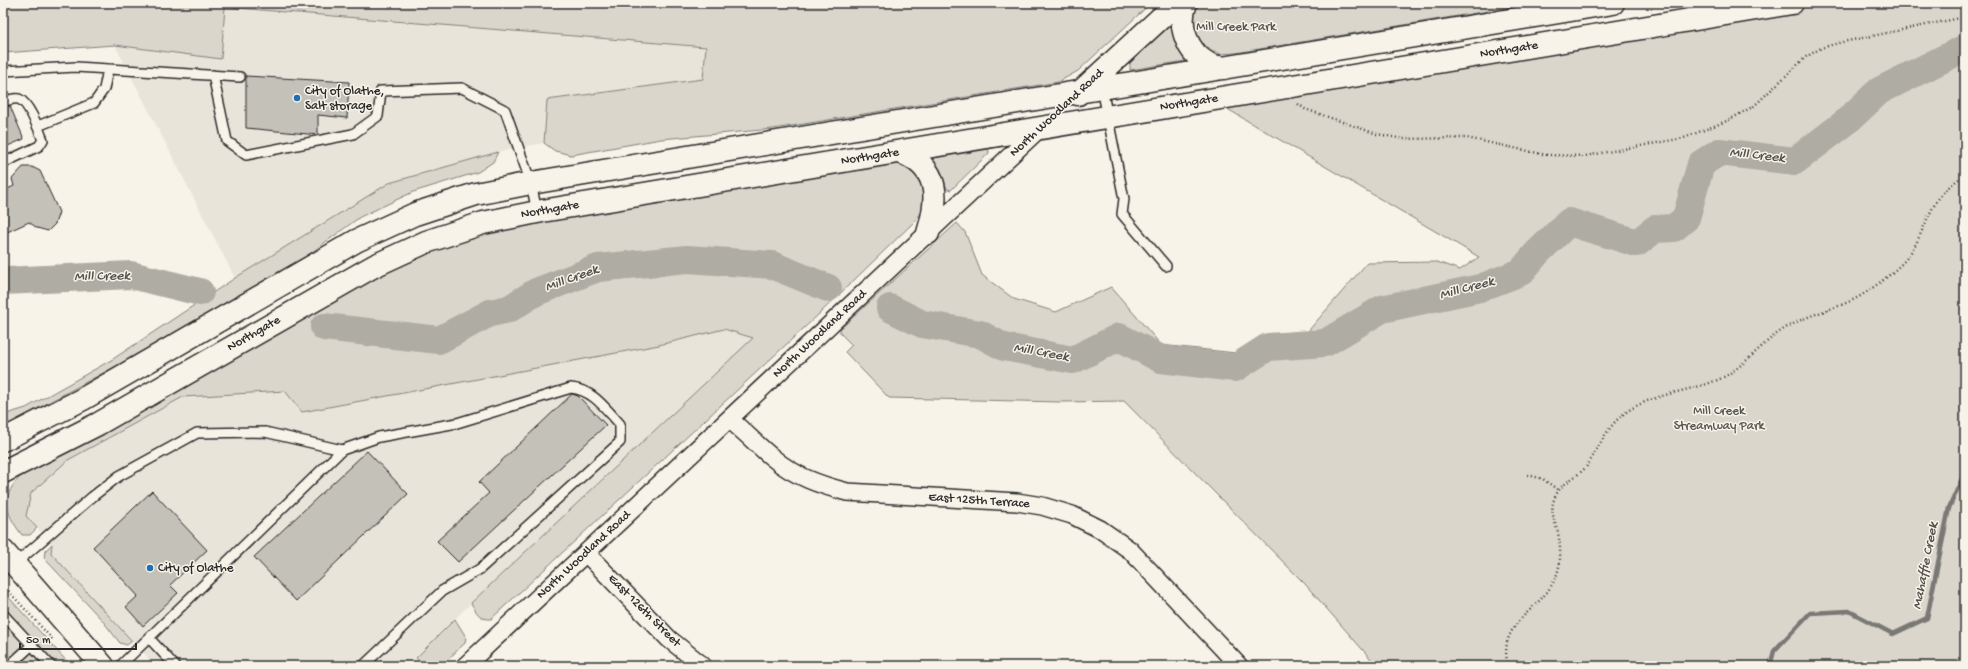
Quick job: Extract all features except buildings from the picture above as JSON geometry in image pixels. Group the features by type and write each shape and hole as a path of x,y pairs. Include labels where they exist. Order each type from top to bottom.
{"main road":[{"name":"North Woodland Road","path":"1040,128 1177,3"},
{"path":"1186,3 1182,12 1181,23 1190,46 1208,64 1224,68"},
{"path":"3,440 83,399 356,241 415,214 476,194 531,183 1613,3"},
{"name":"Northgate","path":"3,472 98,424 374,266 426,242 476,225 536,212 1792,3"},
{"path":"900,152 913,157 921,163 929,174 933,185 936,198 934,214 928,233"},
{"path":"9,558 104,666"}],"street":[{"name":"North Woodland Road","path":"465,666 1040,128"},
{"name":"East 125th Terrace","path":"729,419 773,458 794,472 820,485 854,493 1017,502 1042,506 1072,515 1100,529 1130,550 1239,666"},
{"name":"East 126th Street","path":"586,553 669,639 703,666"}],"lane":[{"path":"3,71 76,67 240,77"},
{"path":"38,126 94,102 104,89 108,69"},
{"path":"213,75 226,141 246,155 353,134 378,116 381,91 462,88 505,110 531,183 536,212"},
{"path":"1102,88 1124,199 1122,214 1166,266"},
{"path":"3,102 12,98 25,103 38,126 43,140 39,146 3,163"},
{"path":"120,666 342,450 379,437 457,422 571,388 582,389 596,399 620,424 620,442 480,569 442,591 363,666"},
{"path":"9,558 119,476 197,433 265,432 342,450"},
{"path":"3,614 51,666"},
{"path":"149,638 175,666"},
{"path":"9,666 32,645"}],"path":[{"path":"1292,100 1306,109 1377,134 1404,139 1466,138 1547,155 1585,156 1684,138 1729,120 1754,106 1806,57 1821,48 1838,43 1965,17"},
{"path":"1508,666 1506,646 1509,634 1514,626 1547,593 1555,580 1559,567 1559,537 1553,520 1552,508 1558,490 1586,467 1617,420 1629,410 1659,397 1716,381 1733,370 1773,335 1792,324 1848,303 1868,291 1909,256 1935,203 1945,191 1965,176"},
{"path":"1528,475 1543,479 1558,490"},
{"path":"3,585 56,643"}],"shaded area":[{"path":"225,7 706,47 704,79 547,100 544,143 498,152 389,183 235,278 115,45 221,59"},
{"path":"724,329 753,338 471,603 408,666 149,666 148,658 51,553 52,544 26,516 31,493 68,460 183,397 285,391 659,345"}],"green space":[{"path":"3,3 1151,3 1078,71 1058,82 773,129 661,139 571,155 555,151 544,143 547,100 703,79 706,47 225,7 221,59 115,45 3,53"},
{"name":"Mill Creek Park","path":"1196,3 1536,3 1235,53 1220,54 1204,45 1194,30 1191,14"},
{"name":"Mill Creek Streamway Park","path":"1793,3 1965,3 1965,666 1377,666 1305,584 1124,401 1061,402 889,398 845,352 852,345 840,333 840,329 957,223 965,232 982,275 1014,299 1056,312 1111,287 1161,345 1236,353 1270,350 1268,347 1296,345 1367,263 1437,262 1460,270 1479,257 1224,107"},
{"path":"1167,27 1172,27 1184,54 1185,61 1130,70 1130,63"},
{"path":"988,145 989,153 951,190 947,189 942,174 931,157"},
{"path":"498,152 493,162 478,172 413,192 360,217 305,257 116,366 3,427 3,415 26,408 113,359 235,278 389,183"},
{"path":"896,163 911,169 921,179 926,192 925,208 915,221 818,315 491,619 481,617 471,603 753,338 724,329 659,345 302,412 285,391 183,397 68,460 31,493 26,516 37,528 30,535 22,535 8,511 7,504 11,489 23,474 375,274 478,233"},
{"path":"52,544 51,553 132,641 127,645 120,643 102,620 44,558 45,551"},
{"path":"3,591 71,666 3,666"},
{"path":"455,619 466,637 465,643 441,666 424,666 416,658"}],"waterway":[{"name":"Mill Creek","path":"890,308 922,324 980,334 1004,347 1073,360 1119,337 1161,359 1235,368 1268,347 1325,343 1382,309 1480,288 1521,272 1537,253 1569,222 1637,243 1655,229 1674,228 1686,218 1701,164 1719,152 1795,161 1846,122 1879,91 1965,48"},
{"name":"Mill Creek","path":"324,327 439,340 490,313 509,309 536,292 598,268 687,259 772,265 828,288"},
{"name":"Mill Creek","path":"3,281 131,275 200,292"},
{"name":"Mahaffie Creek","path":"1770,666 1774,651 1810,613 1849,611 1893,634 1927,618 1949,508 1965,472"}],"place":[{"name":"City of Olathe, Salt storage","path":"297,98"},
{"name":"City of Olathe","path":"150,568"}]}
